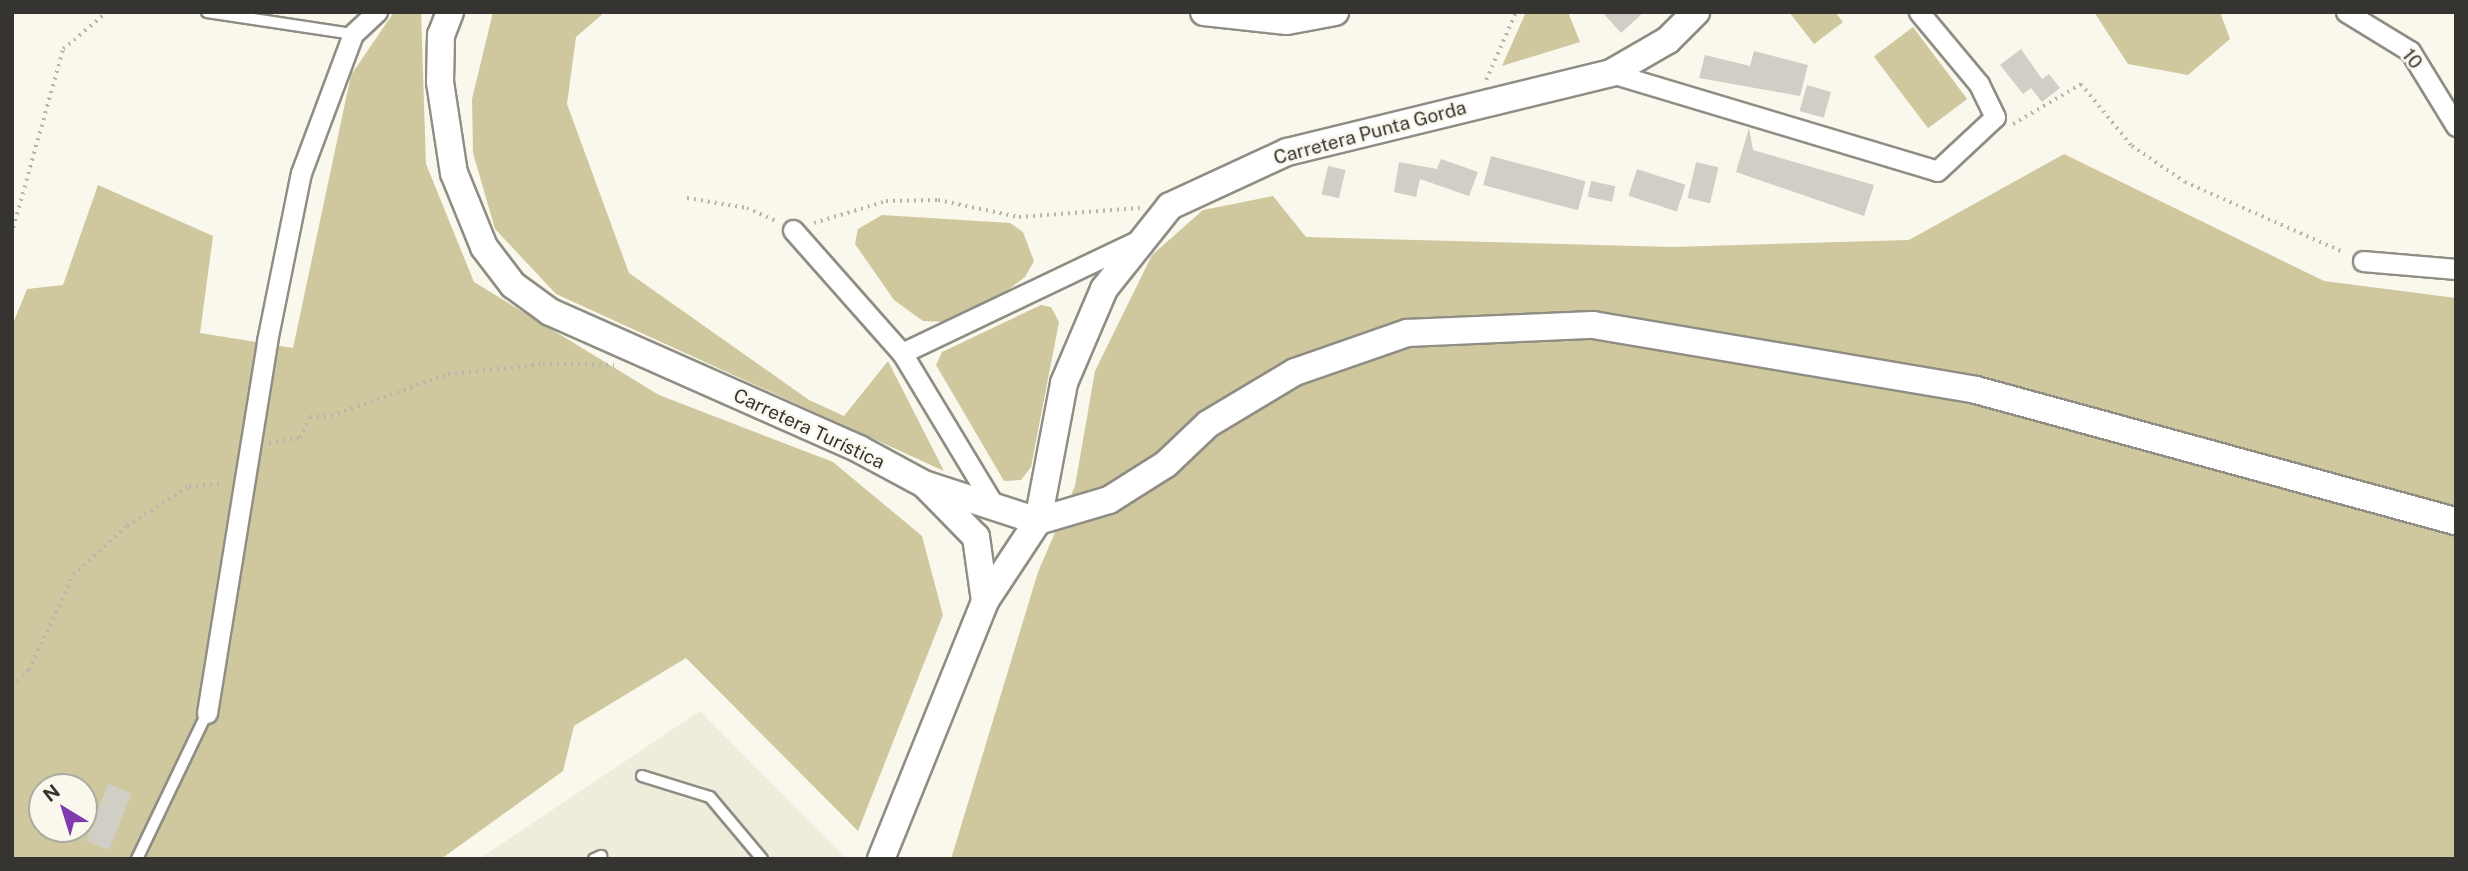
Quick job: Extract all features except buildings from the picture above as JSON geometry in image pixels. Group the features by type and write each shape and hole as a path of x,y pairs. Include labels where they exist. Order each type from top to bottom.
{"main road":[{"name":"Carretera Turística","path":"450,12 441,36 440,82 454,173 484,247 513,285 550,312 859,449 924,484 1038,521"},
{"path":"1204,12 1287,21 1335,12"},
{"name":"Carretera Punta Gorda","path":"1038,521 1064,383 1104,289 1137,241 1170,206 1287,152 1611,72 1668,40 1696,12"},
{"path":"881,859 985,601 1038,521 1109,500 1166,464 1208,424 1295,372 1407,333 1593,325 1976,390 2456,521"},
{"path":"924,484 976,537 985,601"}],"street":[{"path":"207,713 250,447 301,173 353,34 377,12"},
{"path":"1611,72 1923,171 1937,171 1969,147 1994,117 1979,84 1919,12"},
{"name":"10","path":"2346,12 2410,51 2456,126"},
{"path":"793,230 902,353 995,507"},
{"path":"902,353 1137,241"},
{"path":"2363,261 2456,269"}],"lane":[{"path":"207,12 353,34"},
{"path":"137,859 207,713"},
{"path":"642,776 710,797 762,859"}],"path":[{"path":"12,228 63,49 107,12"},
{"path":"1479,105 1492,57 1516,12"},
{"path":"1994,117 2015,124 2081,84 2132,146 2185,182 2363,261"},
{"path":"687,198 747,208 793,230 886,201 938,200 1019,217 1170,206"},
{"path":"250,447 300,438 310,417 331,416 448,374 543,364 624,365"},
{"path":"12,686 29,670 73,575 127,526 189,485 244,483"}],"shaded area":[{"path":"394,12 421,12 426,164 474,282 659,395 833,462 922,536 943,615 858,831 686,658 574,726 563,771 441,859 12,859 12,326 27,289 63,285 98,185 213,236 200,333 293,348 351,75"},
{"path":"493,12 605,12 576,37 567,104 629,273 809,400 844,416 888,361 944,471 556,294 495,229 473,153 472,99"},
{"path":"1526,12 1568,12 1580,42 1502,66"},
{"path":"1789,12 1835,12 1843,22 1814,44"},
{"path":"2094,12 2220,12 2230,39 2188,75 2128,64"},
{"path":"1913,27 1967,99 1928,128 1874,56"},
{"path":"2064,154 2324,281 2456,298 2456,859 951,859 1038,572 1075,486 1095,371 1152,255 1203,210 1273,196 1306,237 1672,247 1909,240"},
{"path":"882,215 1010,223 1023,232 1034,261 1025,277 995,300 946,322 923,321 894,300 855,244 858,229"},
{"path":"1041,305 1051,307 1059,322 1031,467 1021,480 1004,481 936,365 942,352"},
{"path":"700,711 847,859 479,859"}]}
